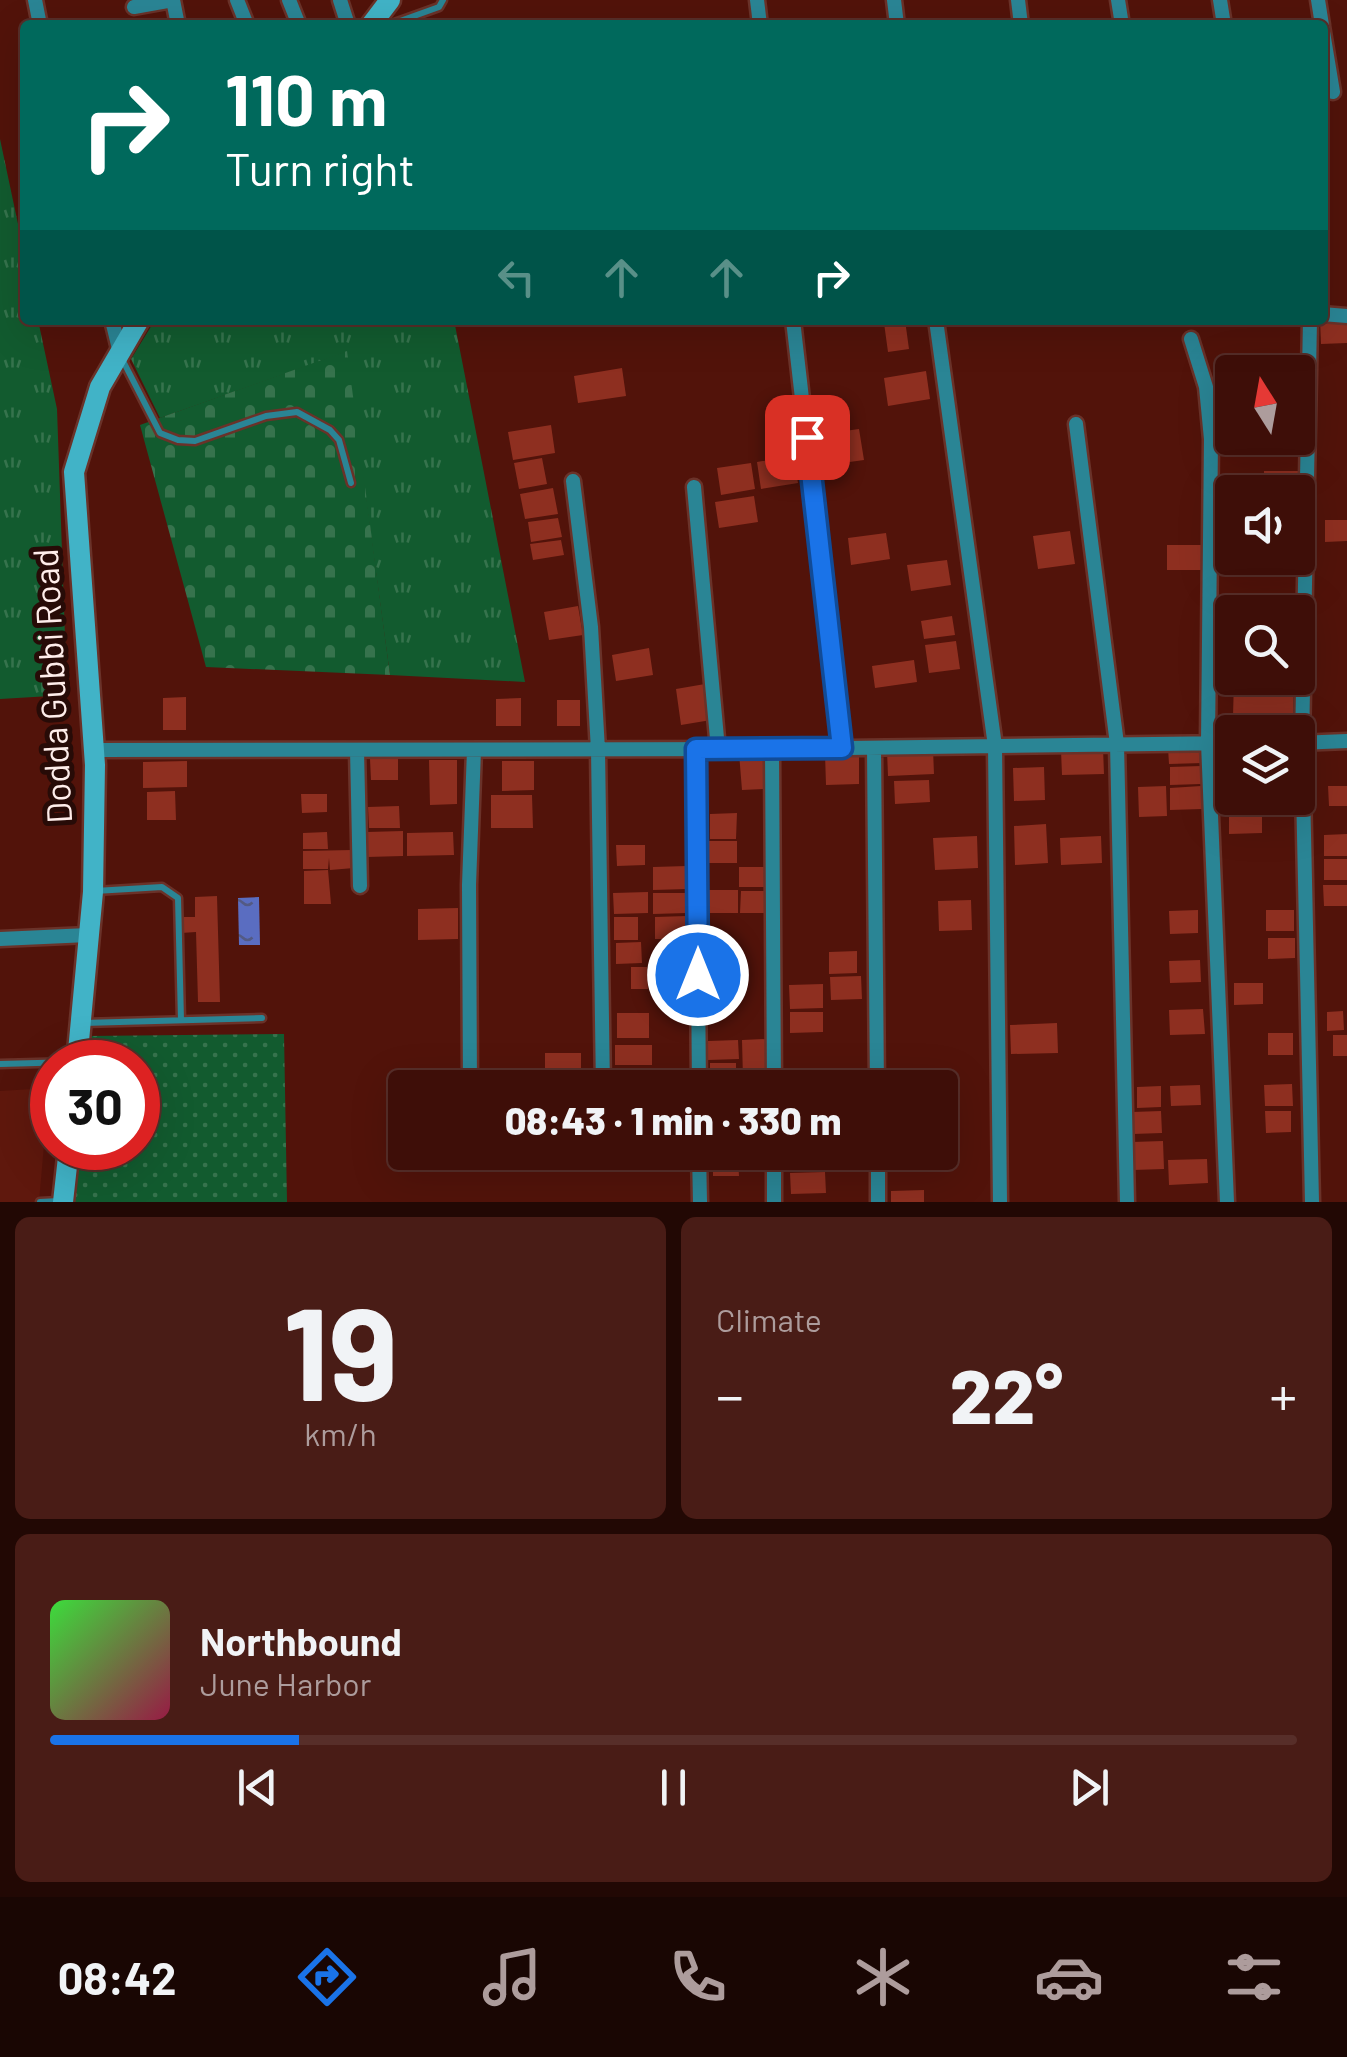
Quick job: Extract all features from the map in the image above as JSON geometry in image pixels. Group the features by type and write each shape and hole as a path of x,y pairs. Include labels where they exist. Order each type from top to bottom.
{"main road":[{"path":"375,20 390,0"},
{"name":"Dodda Gubbi Road","path":"79,1040 93,892 94,750 74,472 100,387 136,325"},
{"path":"64,1201 66,1170"}],"street":[{"path":"134,8 173,0"},
{"path":"1328,62 1333,92"},
{"path":"113,325 120,354"},
{"path":"795,325 842,748"},
{"path":"937,325 994,746 1000,1202"},
{"path":"1301,715 1310,325"},
{"path":"1191,339 1206,387 1211,440 1208,743 1228,1202"},
{"path":"1076,424 1117,744 1127,1202"},
{"path":"573,481 592,627 598,750 603,1070"},
{"path":"694,487 718,749"},
{"path":"1315,742 1347,741"},
{"path":"94,750 772,749 1215,743"},
{"path":"874,748 877,1070"},
{"path":"696,749 699,1070"},
{"path":"772,749 774,1070"},
{"path":"357,750 360,886"},
{"path":"470,1070 469,886 474,750"},
{"path":"1302,815 1312,1202"},
{"path":"0,939 88,935"},
{"path":"699,1170 700,1202"},
{"path":"774,1170 774,1202"},
{"path":"878,1170 878,1202"}],"lane":[{"path":"403,20 439,7 442,0"},
{"path":"120,354 160,433 195,441 266,416 296,412 330,430 339,440 350,482"},
{"path":"93,892 162,887 178,898 181,1020"},
{"path":"80,1022 262,1018"},
{"path":"0,1064 30,1063"},
{"path":"40,1202 64,1201"}],"shaded area":[{"path":"30,1089 30,1170 42,1170 39,1202 0,1202 0,1091"}],"green space":[{"path":"0,139 20,233 20,325 39,325 57,409 67,695 0,699"},
{"path":"152,325 455,325 525,682 390,675 346,352 160,418 131,359"},
{"path":"347,351 390,675 206,667 140,425"},
{"path":"284,1034 287,1202 68,1202 72,1170 160,1170 160,1040 87,1040 88,1036"}],"water":[{"path":"259,897 260,945 239,945 238,898"}],"building":[{"path":"1347,319 1347,343 1321,344 1320,325 1328,325 1328,320"},
{"path":"884,325 906,325 909,349 888,352"},
{"path":"622,368 626,396 578,403 574,376"},
{"path":"926,371 930,399 888,406 884,378"},
{"path":"551,425 555,453 513,460 508,432"},
{"path":"859,429 864,460 835,464 830,433"},
{"path":"793,456 798,483 761,489 757,462"},
{"path":"542,458 547,484 519,489 514,463"},
{"path":"751,463 755,489 721,495 717,468"},
{"path":"1264,471 1298,471 1298,475 1264,475"},
{"path":"553,488 558,514 525,519 520,494"},
{"path":"754,496 758,522 719,528 715,502"},
{"path":"558,518 562,537 531,542 528,522"},
{"path":"1325,520 1347,520 1347,541 1325,542"},
{"path":"1070,531 1075,564 1038,569 1033,536"},
{"path":"886,533 890,559 851,565 848,538"},
{"path":"561,540 564,555 533,560 530,544"},
{"path":"1167,545 1203,545 1203,570 1167,570"},
{"path":"947,560 951,585 911,591 907,565"},
{"path":"578,606 583,635 549,640 544,612"},
{"path":"952,616 955,635 924,639 921,621"},
{"path":"956,641 960,669 929,673 925,645"},
{"path":"649,648 653,675 616,681 612,655"},
{"path":"914,660 917,682 875,688 872,666"},
{"path":"705,684 711,720 681,725 676,689"},
{"path":"1234,695 1294,695 1293,715 1233,715"},
{"path":"186,697 186,730 163,730 163,698"},
{"path":"521,698 521,726 496,726 496,699"},
{"path":"557,700 580,700 580,726 557,726"},
{"path":"1203,747 1203,763 1169,764 1168,748"},
{"path":"1103,748 1104,774 1062,775 1061,750"},
{"path":"933,749 934,774 888,776 887,751"},
{"path":"768,752 767,789 742,790 739,753"},
{"path":"859,753 859,784 826,785 825,754"},
{"path":"398,758 398,780 371,780 370,759"},
{"path":"429,760 457,760 457,804 430,805"},
{"path":"187,761 187,787 143,788 143,762"},
{"path":"502,761 534,761 534,790 502,791"},
{"path":"1201,766 1201,784 1170,785 1170,767"},
{"path":"1044,767 1045,800 1014,801 1013,768"},
{"path":"929,780 930,802 895,804 894,781"},
{"path":"1166,786 1167,816 1139,817 1138,787"},
{"path":"1201,786 1202,809 1170,810 1170,788"},
{"path":"1328,786 1347,786 1347,806 1329,806"},
{"path":"175,791 176,820 147,820 147,792"},
{"path":"301,794 327,794 327,812 302,813"},
{"path":"491,795 532,795 533,828 491,828"},
{"path":"399,806 400,828 369,828 368,807"},
{"path":"737,813 736,839 710,839 710,814"},
{"path":"1229,815 1262,815 1262,833 1229,834"},
{"path":"1046,824 1048,863 1015,865 1014,826"},
{"path":"403,831 403,856 367,857 367,832"},
{"path":"327,832 328,849 303,849 303,833"},
{"path":"453,832 454,855 407,856 407,833"},
{"path":"1347,834 1347,856 1324,856 1324,835"},
{"path":"977,836 978,868 935,870 933,838"},
{"path":"1101,836 1102,863 1061,865 1060,838"},
{"path":"707,841 737,841 737,863 707,863"},
{"path":"616,845 645,845 645,865 617,866"},
{"path":"352,850 354,868 330,870 329,858 328,869 303,869 303,851"},
{"path":"1324,859 1347,859 1347,880 1324,880"},
{"path":"687,866 687,889 653,890 653,867"},
{"path":"739,867 766,867 766,887 739,887"},
{"path":"328,870 331,904 304,904 304,871"},
{"path":"1323,885 1347,885 1347,906 1324,906"},
{"path":"708,890 738,890 738,913 707,913"},
{"path":"741,891 767,891 767,913 740,913"},
{"path":"648,892 648,913 614,914 613,893"},
{"path":"653,893 687,893 687,913 653,914"},
{"path":"217,896 220,1002 198,1002 196,932 181,933 181,917 195,917 195,897"},
{"path":"971,900 972,930 939,931 938,901"},
{"path":"458,908 458,939 418,940 418,909"},
{"path":"1198,910 1198,933 1170,934 1169,911"},
{"path":"1266,910 1294,910 1294,931 1266,931"},
{"path":"687,916 687,939 655,939 655,917"},
{"path":"614,917 638,917 638,940 614,940"},
{"path":"1268,938 1295,938 1295,958 1268,959"},
{"path":"641,942 642,963 616,964 616,943"},
{"path":"857,951 857,973 829,974 829,952"},
{"path":"1200,960 1201,982 1170,983 1169,961"},
{"path":"631,967 647,967 648,989 631,989"},
{"path":"861,976 862,999 831,1000 830,977"},
{"path":"1234,983 1263,983 1263,1004 1234,1005"},
{"path":"823,984 823,1008 790,1009 789,985"},
{"path":"1203,1009 1205,1034 1170,1035 1169,1010"},
{"path":"1343,1011 1344,1030 1327,1031 1327,1012"},
{"path":"790,1012 823,1012 823,1032 790,1033"},
{"path":"617,1013 649,1013 649,1038 617,1038"},
{"path":"1057,1023 1058,1053 1011,1054 1010,1025"},
{"path":"1268,1033 1293,1033 1293,1055 1268,1055"},
{"path":"1333,1035 1347,1035 1347,1056 1333,1056"},
{"path":"767,1039 768,1070 743,1070 742,1040"},
{"path":"738,1040 739,1059 708,1060 708,1041"},
{"path":"615,1045 652,1045 652,1065 615,1065"},
{"path":"545,1053 581,1053 581,1070 545,1070"},
{"path":"710,1063 736,1063 736,1070 710,1070"},
{"path":"1292,1084 1293,1106 1265,1106 1264,1085"},
{"path":"1200,1085 1201,1105 1171,1106 1170,1086"},
{"path":"1161,1086 1161,1107 1137,1108 1137,1087"},
{"path":"1161,1111 1162,1133 1133,1134 1132,1112"},
{"path":"1265,1111 1291,1111 1291,1132 1266,1133"},
{"path":"1163,1141 1164,1169 1133,1170 1132,1142"},
{"path":"1207,1159 1208,1183 1169,1185 1168,1160"},
{"path":"713,1170 739,1170 739,1176 713,1176"},
{"path":"825,1172 826,1193 791,1194 790,1173"},
{"path":"924,1190 924,1202 891,1202 891,1191"}],"route":[{"path":"698,975 696,749 842,748 807,437"}]}
